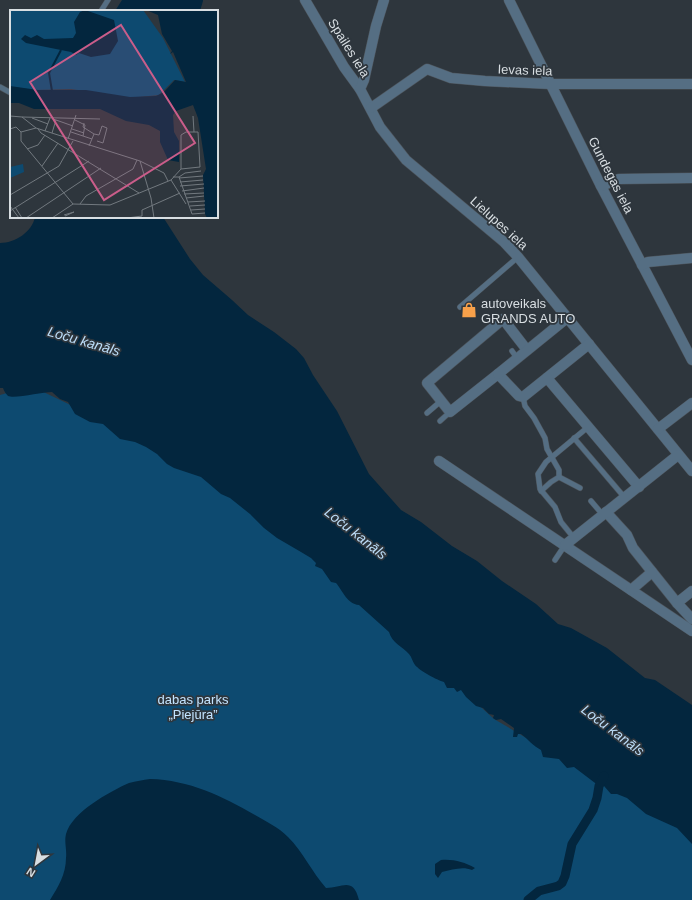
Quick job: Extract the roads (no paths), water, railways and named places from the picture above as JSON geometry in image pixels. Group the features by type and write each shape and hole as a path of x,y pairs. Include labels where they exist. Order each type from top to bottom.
{"street":[{"name":"Spailes iela","path":"305,0 344,67 360,89"},
{"path":"360,89 364,80 376,26 384,0"},
{"name":"Gundegas iela","path":"509,0 601,186 692,360"},
{"name":"Ievas iela","path":"371,108 427,69 451,78 485,82 550,84 692,84"},
{"name":"Lielupes iela","path":"360,89 380,127 406,160 504,242 518,257 692,471"},
{"path":"601,186 619,179 692,178"},
{"path":"642,265 648,262 692,258"},
{"path":"527,350 503,318 427,383 450,412 498,374 515,354 527,350 567,318"},
{"path":"498,374 519,396 523,396 548,378 589,344"},
{"path":"548,378 639,487"},
{"path":"658,430 692,403"},
{"path":"565,545 678,455"},
{"path":"438,461 692,631"},
{"path":"605,514 627,535 633,548 677,603 692,619"},
{"path":"630,590 652,572"},
{"path":"677,603 692,591"}],"lane":[{"path":"102,10 108,0"},
{"path":"0,87 10,92"},
{"path":"460,308 518,257"},
{"path":"523,396 526,406 545,438 548,449 559,470 559,478"},
{"path":"427,413 441,401"},
{"path":"440,421 450,412"},
{"path":"574,538 561,522 555,507 540,489 538,474 546,462 588,427"},
{"path":"574,438 625,498"},
{"path":"559,478 580,488"},
{"path":"542,491 551,482 559,478"},
{"path":"591,501 605,514"},
{"path":"555,560 565,545"}],"water":[{"path":"122,0 203,0 200,10 116,10"},
{"name":"Loču kanāls","path":"35,218 164,218 190,259 203,275 248,315 274,332 296,349 304,358 313,375 337,411 369,474 401,510 421,522 452,546 477,561 502,581 536,604 558,624 571,628 607,648 645,678 655,680 692,705 692,844 677,828 646,814 627,798 617,794 611,794 604,786 599,786 574,767 567,768 559,759 543,757 541,750 535,747 521,734 518,734 517,737 513,737 514,728 501,719 496,720 493,718 494,715 489,714 483,708 476,706 461,690 457,692 454,688 447,688 444,682 421,670 415,665 411,656 392,639 389,632 359,605 348,600 336,583 331,582 322,569 315,566 316,563 311,558 277,538 250,514 230,498 221,494 201,477 174,468 146,447 135,442 120,439 103,424 90,422 75,414 68,402 60,399 52,392 16,397 8,396 3,388 0,388 0,243 11,241 22,236 27,232"},
{"path":"150,779 178,782 205,790 268,822 284,833 293,843 326,888 346,885 350,886 354,888 359,900 50,900 63,875 66,864 66,834 76,818 102,797 129,783"},
{"path":"441,860 459,861 475,868 472,870 461,868 453,869 442,872 438,878 435,874 435,864"}],"waterway":[{"path":"528,900 539,891 558,886 562,883 572,844 593,810 599,786 604,776"}],"place":[{"name":"autoveikals GRANDS AUTO","path":"469,310"}],"park label":[{"name":"dabas parks „Piejūra”","path":"193,706"}]}
